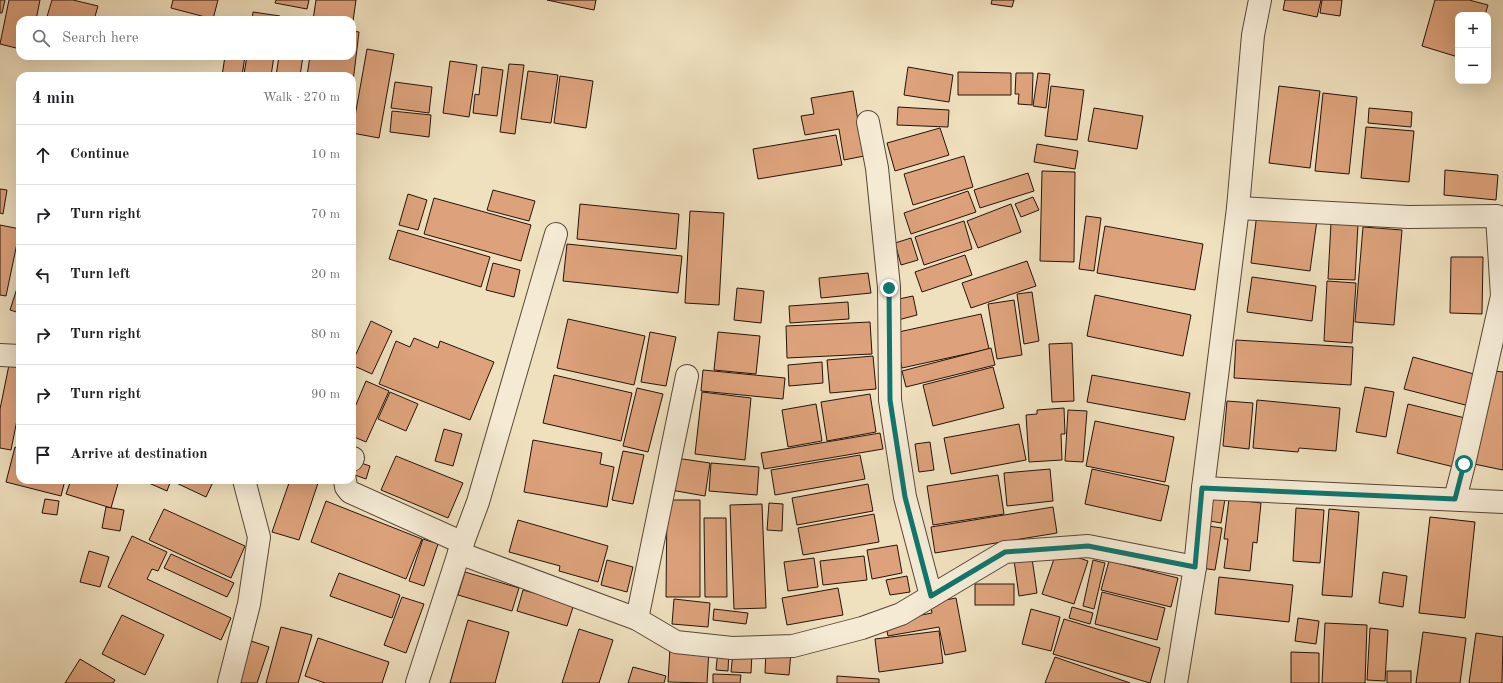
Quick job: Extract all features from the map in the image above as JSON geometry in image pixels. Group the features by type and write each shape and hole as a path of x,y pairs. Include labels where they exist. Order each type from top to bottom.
{"street":[{"path":"1176,683 1195,567 1202,488 1238,208 1249,69 1253,35 1260,0"},
{"path":"868,122 877,168 889,288 890,400 905,497 931,596"},
{"path":"1238,208 1408,217 1497,216 1502,296 1455,499"},
{"path":"417,683 461,548 478,502 556,234"},
{"path":"0,354 16,356"},
{"path":"637,619 687,376"},
{"path":"229,683 249,604 259,537 245,484"},
{"path":"346,484 350,492 461,548 637,619 676,642 732,648 793,646 862,628 888,619 901,614 1005,552 1088,546 1195,567"},
{"path":"1202,488 1503,502"}],"building":[{"path":"0,0 5,0 2,13 0,13"},
{"path":"9,0 40,0 37,16 16,16 16,48 0,44"},
{"path":"52,0 73,0 98,6 95,16 47,16"},
{"path":"173,0 218,0 214,16 202,16 171,8"},
{"path":"276,0 309,0 307,9 275,3"},
{"path":"316,0 356,0 354,16 314,16"},
{"path":"547,0 596,0 594,10"},
{"path":"992,0 1014,0 1012,7 991,4"},
{"path":"1285,0 1321,0 1317,17 1283,10"},
{"path":"1322,0 1342,0 1340,16 1320,13"},
{"path":"1435,0 1469,0 1488,5 1486,12 1455,12 1455,56 1422,46"},
{"path":"253,12 280,16 252,16"},
{"path":"356,32 359,32 356,57"},
{"path":"367,49 394,54 379,138 356,134 356,111"},
{"path":"224,60 244,60 243,72 223,72"},
{"path":"246,60 273,60 272,72 244,72"},
{"path":"278,60 302,60 301,72 277,72"},
{"path":"309,60 356,60 354,72 308,72"},
{"path":"450,61 477,65 469,117 443,113"},
{"path":"509,64 524,65 515,134 500,132"},
{"path":"482,67 503,70 497,116 473,113 475,94 479,95"},
{"path":"908,67 953,75 949,102 904,95"},
{"path":"528,71 558,75 551,123 521,119"},
{"path":"958,72 1011,73 1011,95 958,95"},
{"path":"1016,73 1033,73 1032,105 1018,104 1019,94 1015,94"},
{"path":"1038,73 1050,74 1046,108 1033,106"},
{"path":"560,76 593,81 586,128 554,123"},
{"path":"395,82 432,87 429,113 391,108"},
{"path":"1051,86 1084,90 1077,140 1045,136"},
{"path":"1279,86 1320,91 1310,168 1269,163"},
{"path":"853,91 864,156 844,160 839,129 805,135 801,116 814,114 811,98"},
{"path":"1323,93 1357,97 1349,174 1315,171"},
{"path":"898,107 949,110 948,127 897,125"},
{"path":"1094,108 1143,116 1137,149 1088,141"},
{"path":"1369,108 1412,112 1411,127 1368,123"},
{"path":"392,111 431,115 429,137 390,132"},
{"path":"1366,127 1414,131 1409,182 1361,178"},
{"path":"940,128 949,155 895,171 887,143"},
{"path":"836,135 842,165 758,179 753,149"},
{"path":"1037,144 1078,151 1075,169 1034,162"},
{"path":"964,156 973,187 913,205 904,174"},
{"path":"1445,170 1498,175 1496,200 1444,195"},
{"path":"1042,171 1075,172 1074,262 1040,261"},
{"path":"1028,173 1034,191 980,208 974,190"},
{"path":"0,189 7,190 3,214 0,213"},
{"path":"493,190 535,201 529,221 487,210"},
{"path":"968,191 976,212 911,234 904,213"},
{"path":"408,194 427,200 418,230 399,225"},
{"path":"1033,197 1039,210 1021,217 1015,204"},
{"path":"434,198 531,225 521,261 424,234"},
{"path":"580,204 679,214 676,249 577,239"},
{"path":"1011,204 1021,232 978,248 967,221"},
{"path":"690,211 724,213 719,305 685,303"},
{"path":"1257,213 1317,220 1310,271 1251,263"},
{"path":"1086,216 1101,218 1094,271 1079,269"},
{"path":"964,221 972,249 924,265 915,237"},
{"path":"1331,223 1358,224 1355,280 1328,279"},
{"path":"0,225 16,228 16,248 6,296 0,295"},
{"path":"1105,226 1203,244 1195,290 1097,273"},
{"path":"1363,227 1402,230 1394,325 1355,322"},
{"path":"398,230 490,257 481,287 389,259"},
{"path":"911,238 918,260 901,265 895,243"},
{"path":"567,244 682,256 678,293 563,281"},
{"path":"965,255 972,275 922,292 915,272"},
{"path":"1451,257 1483,257 1482,314 1450,313"},
{"path":"1027,261 1036,286 971,308 962,283"},
{"path":"493,263 520,270 514,297 486,290"},
{"path":"868,273 871,293 821,298 819,278"},
{"path":"1252,277 1316,286 1312,321 1247,312"},
{"path":"1327,281 1356,283 1352,343 1324,341"},
{"path":"737,288 764,291 761,323 734,320"},
{"path":"16,291 16,312 10,310"},
{"path":"1032,292 1039,341 1024,344 1017,294"},
{"path":"1095,295 1191,315 1183,356 1087,336"},
{"path":"913,296 917,315 898,320 894,300"},
{"path":"1014,300 1022,355 997,359 988,304"},
{"path":"848,302 849,319 790,323 789,306"},
{"path":"981,314 989,349 902,368 894,333"},
{"path":"568,319 645,336 634,385 557,368"},
{"path":"371,321 392,331 372,374 356,367 356,354"},
{"path":"870,322 872,354 787,358 786,326"},
{"path":"650,332 676,337 666,386 641,382"},
{"path":"718,332 760,336 756,374 714,370"},
{"path":"414,338 438,348 440,341 494,362 470,420 379,384 396,341 410,347"},
{"path":"1236,340 1353,347 1351,385 1234,378"},
{"path":"1072,343 1074,401 1052,402 1049,344"},
{"path":"991,348 995,365 906,387 902,371"},
{"path":"873,356 876,389 830,393 827,360"},
{"path":"1413,357 1481,376 1473,407 1404,389"},
{"path":"822,362 823,383 789,386 788,365"},
{"path":"9,365 16,367 16,425 11,450 0,448 0,409"},
{"path":"993,367 1004,408 933,426 923,385"},
{"path":"703,370 785,378 783,399 701,391"},
{"path":"1494,371 1503,372 1503,470 1474,464"},
{"path":"554,375 632,393 621,441 543,423"},
{"path":"1092,375 1190,393 1185,420 1087,402"},
{"path":"366,381 389,391 366,442 356,438 356,405"},
{"path":"1365,387 1394,392 1386,437 1356,432"},
{"path":"637,388 663,394 648,452 623,446"},
{"path":"390,392 418,404 406,431 378,419"},
{"path":"702,392 751,398 745,460 695,454"},
{"path":"870,394 876,432 827,441 821,402"},
{"path":"1257,400 1340,408 1336,451 1299,448 1298,452 1253,448"},
{"path":"1227,401 1253,403 1249,449 1223,446"},
{"path":"816,404 822,441 788,447 782,410"},
{"path":"1408,404 1465,418 1454,467 1397,453"},
{"path":"1064,408 1065,434 1061,434 1062,460 1029,462 1026,415 1037,414 1037,410"},
{"path":"1068,410 1087,411 1083,462 1065,461"},
{"path":"1095,421 1174,437 1165,482 1086,466"},
{"path":"1019,424 1026,460 951,474 944,438"},
{"path":"444,429 462,434 453,466 435,461"},
{"path":"880,433 883,449 764,469 761,453"},
{"path":"533,440 602,453 600,464 614,467 607,507 524,492"},
{"path":"930,442 934,470 919,472 915,444"},
{"path":"15,447 16,484 64,484 61,496 6,482"},
{"path":"623,451 644,455 633,504 612,500"},
{"path":"860,455 865,479 775,495 771,470"},
{"path":"396,456 463,483 448,518 381,490"},
{"path":"676,458 710,463 705,496 671,490"},
{"path":"356,461 370,466 366,479 356,475"},
{"path":"711,463 759,467 757,495 709,491"},
{"path":"1050,469 1053,501 1007,506 1004,473"},
{"path":"1092,469 1169,486 1161,521 1085,504"},
{"path":"998,475 1004,514 933,525 927,486"},
{"path":"70,484 118,484 111,508 66,494"},
{"path":"151,484 170,484 167,491"},
{"path":"178,484 212,484 206,497"},
{"path":"289,484 318,484 299,540 272,532"},
{"path":"868,484 873,511 797,525 792,498"},
{"path":"1209,497 1225,499 1221,523 1205,520"},
{"path":"45,499 59,501 57,515 42,513"},
{"path":"1229,499 1261,503 1257,543 1253,542 1250,571 1224,568 1228,539 1224,539"},
{"path":"667,500 700,500 700,597 666,597"},
{"path":"326,501 422,539 406,579 311,542"},
{"path":"769,503 783,504 782,531 767,530"},
{"path":"762,504 766,608 734,609 730,505"},
{"path":"106,507 124,510 120,531 102,528"},
{"path":"1053,507 1057,533 935,553 931,527"},
{"path":"1296,508 1324,510 1320,563 1293,561"},
{"path":"164,509 245,546 231,578 149,540"},
{"path":"1329,509 1359,512 1352,597 1322,595"},
{"path":"874,514 879,542 803,555 798,528"},
{"path":"1430,517 1475,522 1465,618 1419,613"},
{"path":"704,518 726,518 727,597 705,597"},
{"path":"518,520 608,546 598,582 559,571 560,566 509,552"},
{"path":"1208,526 1222,528 1215,570 1201,568"},
{"path":"132,536 167,552 158,571 152,569 147,579 231,618 221,640 108,587"},
{"path":"423,539 438,544 424,586 409,581"},
{"path":"897,545 902,573 872,579 867,550"},
{"path":"1057,550 1088,561 1074,604 1042,594"},
{"path":"89,551 109,557 100,587 80,582"},
{"path":"171,554 234,583 227,597 164,568"},
{"path":"864,556 867,580 823,585 820,561"},
{"path":"814,558 818,587 788,591 784,562"},
{"path":"1032,558 1037,593 1019,596 1014,560"},
{"path":"607,560 633,567 627,592 601,585"},
{"path":"1093,560 1105,563 1094,609 1083,606"},
{"path":"1109,561 1178,578 1171,607 1101,590"},
{"path":"465,572 519,588 512,611 458,595"},
{"path":"1383,572 1407,576 1403,607 1379,603"},
{"path":"339,573 400,595 392,618 330,596"},
{"path":"907,576 910,592 890,595 886,580"},
{"path":"1219,577 1293,585 1289,622 1215,614"},
{"path":"975,584 1014,584 1014,605 975,605"},
{"path":"838,588 843,615 787,625 782,598"},
{"path":"523,590 574,604 567,626 517,611"},
{"path":"1102,592 1165,608 1157,640 1095,624"},
{"path":"402,597 424,604 406,653 384,645"},
{"path":"956,598 966,651 945,655 939,627 888,636 885,622 932,613 930,603"},
{"path":"674,599 710,603 708,627 672,624"},
{"path":"1072,607 1093,613 1090,624 1069,618"},
{"path":"714,609 748,613 746,624 713,620"},
{"path":"1031,609 1060,617 1051,651 1022,644"},
{"path":"122,615 164,635 145,675 102,654"},
{"path":"1298,618 1319,621 1316,644 1295,641"},
{"path":"1064,619 1160,648 1150,683 1053,654"},
{"path":"468,620 509,632 495,683 450,683"},
{"path":"1325,623 1367,625 1365,683 1322,683"},
{"path":"281,627 312,635 298,683 266,683"},
{"path":"1370,628 1388,630 1385,681 1367,680"},
{"path":"579,629 613,640 599,683 562,683"},
{"path":"939,631 943,663 879,672 875,639"},
{"path":"1423,632 1466,638 1460,683 1416,683"},
{"path":"1476,633 1503,637 1502,683 1469,683"},
{"path":"318,638 389,662 382,683 325,683 305,676"},
{"path":"251,641 269,647 257,683 238,683"},
{"path":"670,647 709,650 707,683 668,682"},
{"path":"718,649 729,650 728,671 716,670"},
{"path":"766,651 791,652 789,675 765,673"},
{"path":"733,652 752,653 751,673 731,672"},
{"path":"1291,652 1319,653 1319,683 1291,683"},
{"path":"1055,657 1130,683 1045,683"},
{"path":"80,659 115,680 113,683 65,683"},
{"path":"633,667 666,676 664,683 628,683"},
{"path":"1387,671 1411,671 1411,683 1387,683"},
{"path":"713,674 741,675 740,683 713,683"},
{"path":"837,676 879,679 879,683 837,683"}],"route":[{"path":"889,288 890,400 905,497 931,596 1005,552 1088,546 1195,567 1202,488 1455,499 1464,464"}]}
